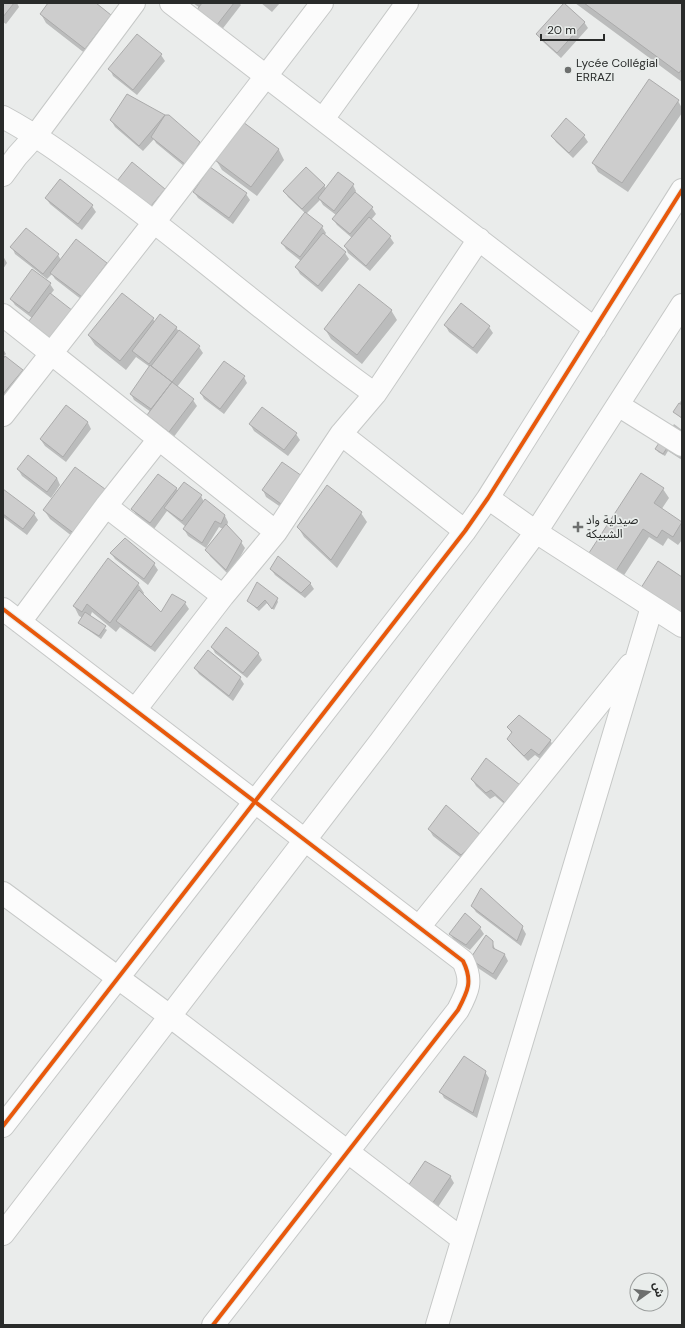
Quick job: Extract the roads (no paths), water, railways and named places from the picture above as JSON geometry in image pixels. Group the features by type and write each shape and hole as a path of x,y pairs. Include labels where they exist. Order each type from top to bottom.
{"street":[{"path":"3,175 17,156 36,135 134,3"},
{"path":"171,3 595,329"},
{"path":"3,415 155,221 322,3"},
{"path":"323,120 407,3"},
{"path":"3,117 36,135 155,221 323,357 375,394"},
{"path":"3,1126 254,801 367,660 466,531 682,190"},
{"path":"134,710 223,596 276,532 341,434 375,394 479,239"},
{"path":"3,1234 171,1017 536,532 682,305"},
{"path":"3,315 276,532"},
{"path":"618,405 682,445"},
{"path":"341,434 466,531"},
{"path":"159,439 106,506 11,615 463,961 468,971 467,992 458,1010 346,1152 213,1325"},
{"path":"488,498 536,532 682,626"},
{"path":"106,506 223,596"},
{"path":"437,1325 652,607"},
{"path":"419,927 637,657"},
{"path":"3,893 171,1017 462,1239"}],"place":[{"name":"Lycée Collégial ERRAZI","path":"568,70"},
{"name":"صيدلية واد الشبيكة","path":"578,527"}]}
